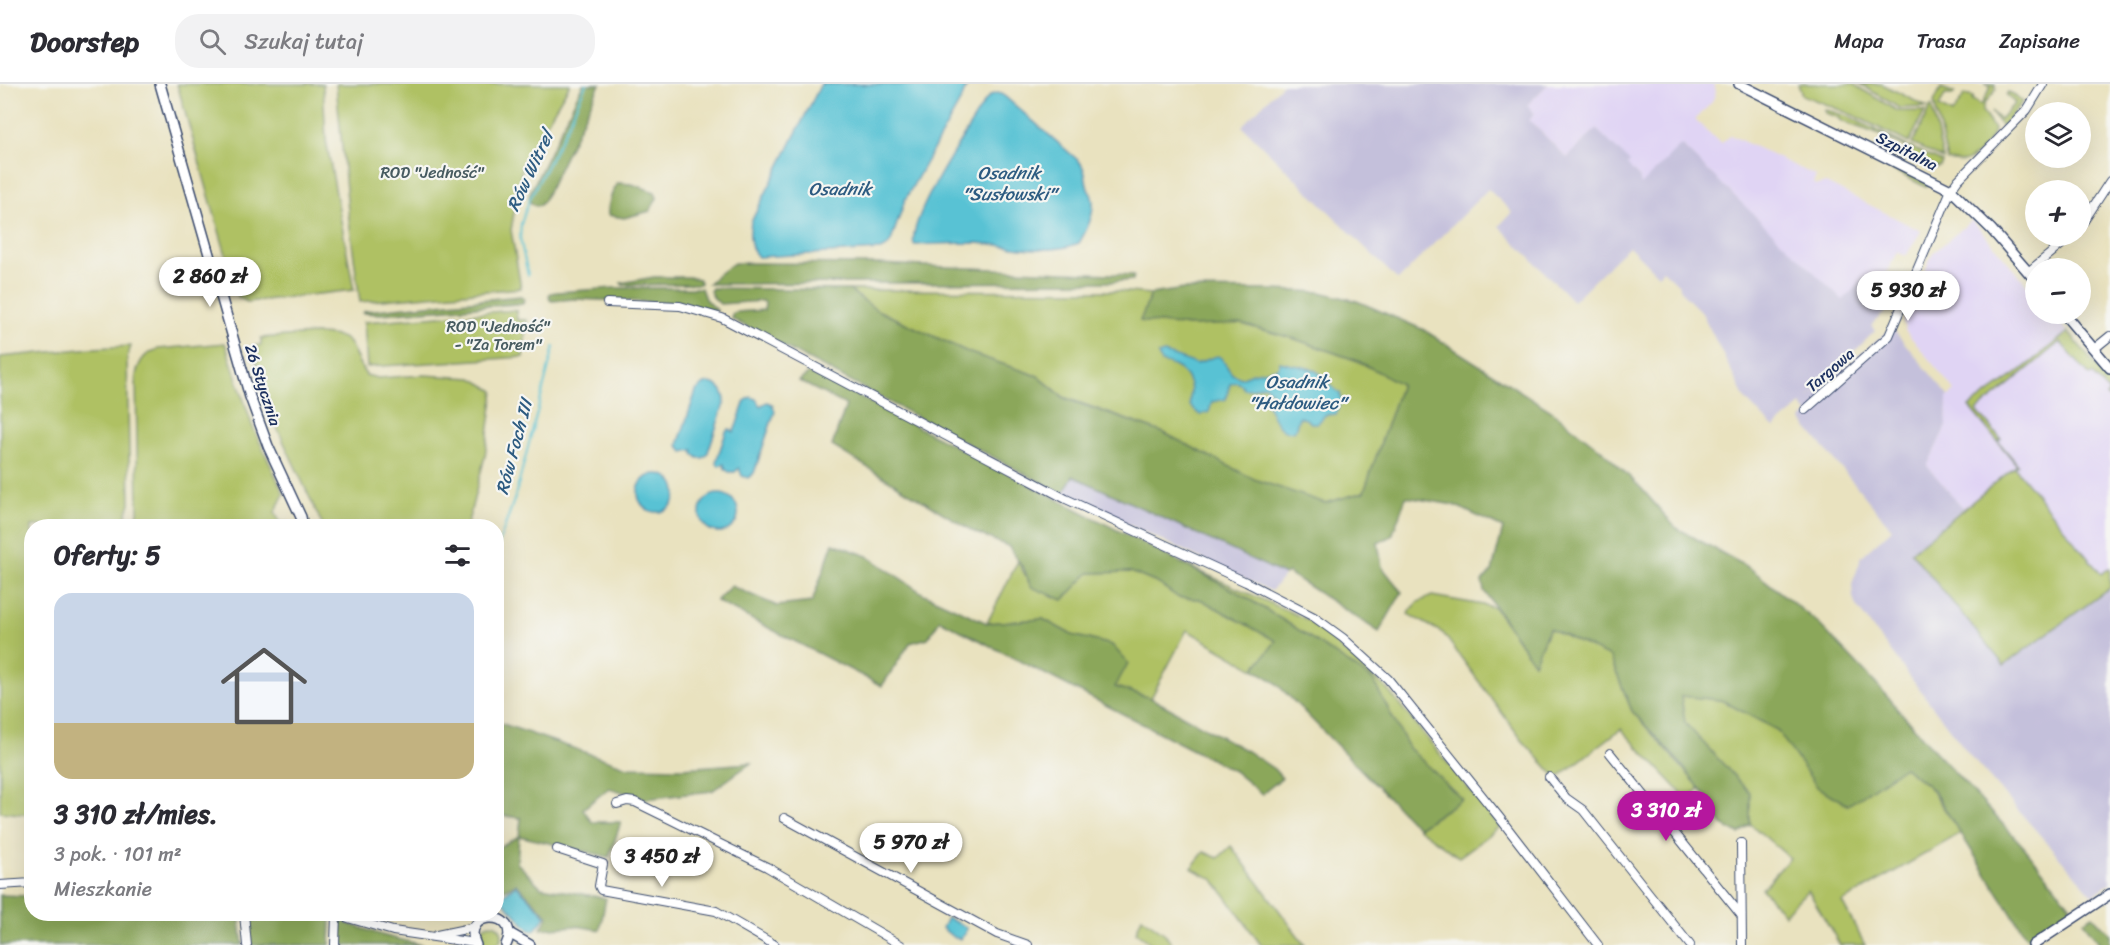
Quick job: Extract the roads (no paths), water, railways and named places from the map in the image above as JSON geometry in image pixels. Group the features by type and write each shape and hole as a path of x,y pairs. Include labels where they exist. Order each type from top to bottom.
{"street":[{"name":"26 Stycznia","path":"160,84 250,397 268,446 301,519"},
{"name":"Szpitalna","path":"1739,84 1952,190 1992,229 2025,268"},
{"name":"Targowa","path":"1805,410 1887,338 1958,180 2027,110 2043,84"},
{"path":"2091,210 2110,181"},
{"path":"2045,258 2060,246"},
{"path":"607,303 680,306 722,318 1065,499 1314,616 1388,678 1598,945"},
{"path":"2073,324 2110,368"},
{"path":"2094,349 2110,336"},
{"path":"1610,753 1741,915"},
{"path":"1549,777 1566,798 1583,810 1690,945"},
{"path":"617,804 627,801 635,802 698,831 767,867 901,945"},
{"path":"784,818 997,934 1028,945"},
{"path":"1741,843 1742,945"},
{"path":"557,849 603,864 599,886 601,890 716,911 775,945"},
{"path":"0,885 24,884"},
{"path":"2033,945 2110,894"},
{"path":"245,921 247,945"},
{"path":"335,921 335,945"},
{"path":"358,921 382,928 475,944 473,935 478,921"},
{"path":"433,936 475,921"},
{"path":"501,921 506,925 509,933 506,945"},
{"path":"509,933 530,945"}],"water":[{"name":"Osadnik","path":"821,84 967,85 905,200 887,247 880,250 758,257 750,241 751,222"},
{"name":"Osadnik \"Susłowski\"","path":"998,93 1080,162 1093,203 1090,221 1082,238 1079,243 1054,249 1029,249 978,243 914,245 914,232 929,194 985,101 991,95"},
{"name":"Osadnik \"Hałdowiec\"","path":"1164,353 1196,364 1218,356 1232,374 1241,378 1278,368 1280,362 1311,369 1319,373 1340,393 1340,406 1336,414 1325,415 1318,423 1311,423 1299,417 1295,430 1289,432 1280,428 1267,403 1271,397 1271,391 1264,385 1244,389 1236,382 1230,384 1226,399 1212,402 1209,412 1201,415 1190,405 1191,390 1188,379 1177,368 1161,362 1158,355"},
{"path":"708,383 720,388 725,401 707,455 698,458 693,454 693,450 683,452 678,445 696,391"},
{"path":"751,397 756,399 760,406 767,402 772,404 775,411 754,473 748,478 742,476 739,468 735,472 729,472 725,469 724,464 719,466 716,462 726,432 729,429 734,432 745,401"},
{"path":"657,474 670,480 676,493 670,506 657,512 644,506 638,493 644,480"},
{"path":"719,494 732,500 738,513 732,526 719,532 706,526 700,513 706,500"},
{"path":"516,885 546,916 534,931 530,930 504,902 504,894"},
{"path":"947,918 966,927 965,934 960,939 953,937 942,928"}],"waterway":[{"name":"Rów Witrel","path":"528,275 520,238 521,224 529,200 565,131 586,84"},
{"name":"Rów Foch III","path":"504,529 515,497 554,347"}],"park label":[{"name":"ROD \"Jedność\"","path":"432,172"},
{"name":"ROD \"Jedność\" - \"Za Torem\"","path":"498,335"}]}
